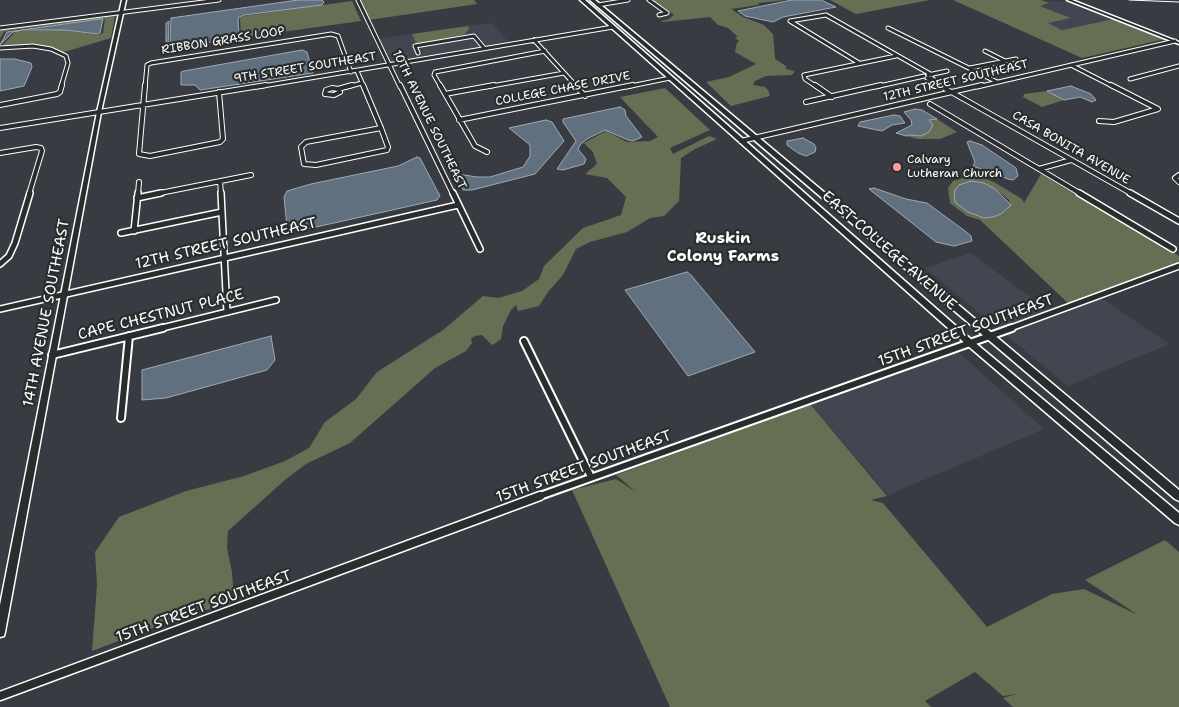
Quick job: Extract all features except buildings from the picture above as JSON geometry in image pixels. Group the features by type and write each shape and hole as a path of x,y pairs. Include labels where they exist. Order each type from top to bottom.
{"main road":[{"path":"582,0 615,24"},
{"name":"EAST COLLEGE AVENUE","path":"592,0 670,78 741,141 970,343 1179,520"},
{"name":"EAST COLLEGE AVENUE","path":"615,24 644,44 1179,496"}],"street":[{"name":"14TH AVENUE SOUTHEAST","path":"0,632 52,355 124,0"},
{"path":"0,28 219,0"},
{"name":"10TH AVENUE SOUTHEAST","path":"358,0 480,249"},
{"path":"598,5 628,0"},
{"path":"649,0 667,13 659,15"},
{"path":"1069,0 1177,42"},
{"path":"859,63 790,21 826,15 896,56 932,74"},
{"name":"9TH STREET SOUTHEAST","path":"0,128 357,71 615,24"},
{"path":"888,28 997,82"},
{"name":"RIBBON GRASS LOOP","path":"219,92 223,139 214,144 150,156 139,154 147,65 151,63 335,35 338,36 351,72"},
{"path":"418,52 414,46 474,36 484,48"},
{"path":"534,40 585,96"},
{"name":"12TH STREET SOUTHEAST","path":"741,141 1177,42"},
{"path":"0,48 33,46 51,49 66,56 68,63 60,92 57,94 0,105"},
{"path":"984,51 1005,61"},
{"path":"487,152 475,146 434,75 438,70 545,52"},
{"path":"832,96 804,75 896,56"},
{"path":"970,68 1016,59"},
{"path":"1071,65 1158,109 1114,122 1099,121"},
{"path":"1130,79 1179,66"},
{"path":"357,71 381,128 388,147 384,151 316,165 304,164 301,147 306,142 381,128"},
{"path":"806,102 947,71"},
{"path":"445,94 564,73"},
{"name":"CASA BONITA AVENUE","path":"925,77 947,87 946,89 1179,221"},
{"name":"COLLEGE CHASE DRIVE","path":"459,120 670,78"},
{"path":"338,89 362,83"},
{"path":"930,104 1173,249"},
{"path":"0,153 36,147 41,148 42,151 15,243 9,256 0,264"},
{"path":"1040,169 1071,160"},
{"path":"137,198 251,175"},
{"path":"1179,175 1175,178 1179,182"},
{"path":"220,181 228,312"},
{"path":"134,231 139,182"},
{"name":"12TH STREET SOUTHEAST","path":"0,309 225,256 458,205"},
{"path":"121,234 222,212"},
{"name":"15TH STREET SOUTHEAST","path":"0,696 591,477 970,343 1179,266"},
{"name":"CAPE CHESTNUT PLACE","path":"52,355 276,300"},
{"path":"121,418 128,336"},
{"path":"524,340 591,477"}],"shaded area":[{"path":"1044,1 1070,2 1114,19 1062,30 1047,23 1070,18 1039,5 1048,3"},
{"path":"492,23 509,43 485,47 476,36 453,39 469,29 468,26"},
{"path":"412,34 416,43 426,44 412,46 416,54 420,53 417,47 472,37 481,48 391,63 379,39"},
{"path":"971,253 1049,311 999,329 925,268"},
{"path":"1101,298 1169,344 1068,386 1005,334"},
{"path":"958,352 1044,429 888,495 810,404"}],"green space":[{"path":"360,0 474,0 477,4 369,20"},
{"path":"653,0 786,0 731,9 743,17 764,25 773,34 775,59 786,66 786,69 794,71 794,73 791,75 766,76 755,81 753,85 765,87 770,96 731,106 706,82 729,77 756,64 735,52 739,41 735,38 738,37 728,28 718,25 710,17 663,22 661,21 669,19 674,15"},
{"path":"830,0 930,0 856,14"},
{"path":"953,0 1041,0 1049,3 1040,6 1071,18 1048,23 1062,30 1114,19 1165,39 1082,58"},
{"path":"352,1 361,21 239,38 241,35 240,18 244,16"},
{"path":"115,15 111,38 64,52 44,46 0,48 16,31 64,30 99,35 103,33 105,19 11,30 4,32 0,39 0,30"},
{"path":"468,26 469,29 465,34 426,44 416,43 412,34"},
{"path":"665,88 710,130 670,148 673,154 709,136 717,139 681,158 679,201 664,216 650,218 627,232 590,242 576,249 563,275 539,306 518,311 516,305 511,310 503,326 501,339 492,345 482,335 475,336 471,339 472,343 466,351 435,368 350,443 306,464 286,479 228,531 227,548 232,572 234,601 155,627 92,651 97,585 95,552 119,517 186,491 244,476 285,461 309,448 325,422 356,399 377,372 443,330 483,296 498,298 522,291 539,279 544,266 583,228 621,215 626,197 607,178 585,174 597,164 593,152 584,143 606,131 627,142 650,141 658,137 620,97"},
{"path":"1047,91 1064,100 1042,107 1023,97 1024,94"},
{"path":"930,118 937,119 957,132 940,139 918,139 906,136 921,136 931,126"},
{"path":"1041,174 1179,256 1179,263 1068,303 980,220 967,216 950,203 948,188 953,181 970,176 981,177 994,182 1022,199 1024,203","holes":["995,189 1009,200 1010,205 1005,211 968,212 963,208"]},
{"path":"810,404 887,496 871,500 883,503 987,627 1052,594 1084,589 1138,615 1085,580 1165,540 1179,552 1179,707 1013,707 1003,698 1016,694 1003,696 975,672 925,701 931,707 670,707 572,490 616,479 636,492 616,475"}],"water":[{"path":"298,0 322,0 324,2 322,5 244,15 238,18 239,36 235,37 239,38 166,49 166,23 169,21 168,46 173,47 170,46 171,18"},
{"path":"792,0 821,0 836,7 783,17 773,22 745,16 738,11"},
{"path":"103,19 100,33 98,34 65,30 22,30 13,32 0,45 7,32"},
{"path":"302,50 307,52 313,73 200,90 195,85 181,85 181,72 184,71"},
{"path":"0,59 15,59 31,63 32,67 24,86 0,91"},
{"path":"1071,86 1091,94 1096,100 1092,102 1080,97 1064,100 1047,91"},
{"path":"620,107 625,110 626,116 642,137 633,141 605,130 587,139 580,145 578,149 586,159 584,164 563,170 557,169 576,141 563,122 563,119"},
{"path":"915,109 922,110 937,119 929,120 933,125 929,132 921,136 906,136 896,133 912,125 911,120 904,112"},
{"path":"894,115 900,116 905,123 892,125 882,131 858,126 860,122"},
{"path":"546,120 552,122 564,141 535,174 472,190 463,190 458,174 490,177 523,167 530,156 530,145 509,128"},
{"path":"803,138 814,144 815,152 806,156 787,145 787,141"},
{"path":"970,141 982,145 1016,168 1018,176 1013,180 1008,179 973,166 975,162 967,142"},
{"path":"417,157 420,158 440,196 437,200 298,231 287,226 284,197 287,191 311,184 398,166"},
{"path":"971,181 984,183 995,189 1011,205 1001,214 993,217 984,218 968,212 956,203 954,198 955,190 959,185"},
{"path":"874,188 906,199 927,203 971,236 972,241 954,246 936,242 869,189"},
{"path":"687,272 755,352 688,376 625,290"},
{"path":"271,336 275,360 267,370 166,398 142,400 142,370"}],"railway":[{"path":"1129,0 1179,2"}],"place":[{"name":"Calvary Lutheran Church","path":"897,167"}],"district":[{"name":"Ruskin Colony Farms","path":"723,248"}]}
